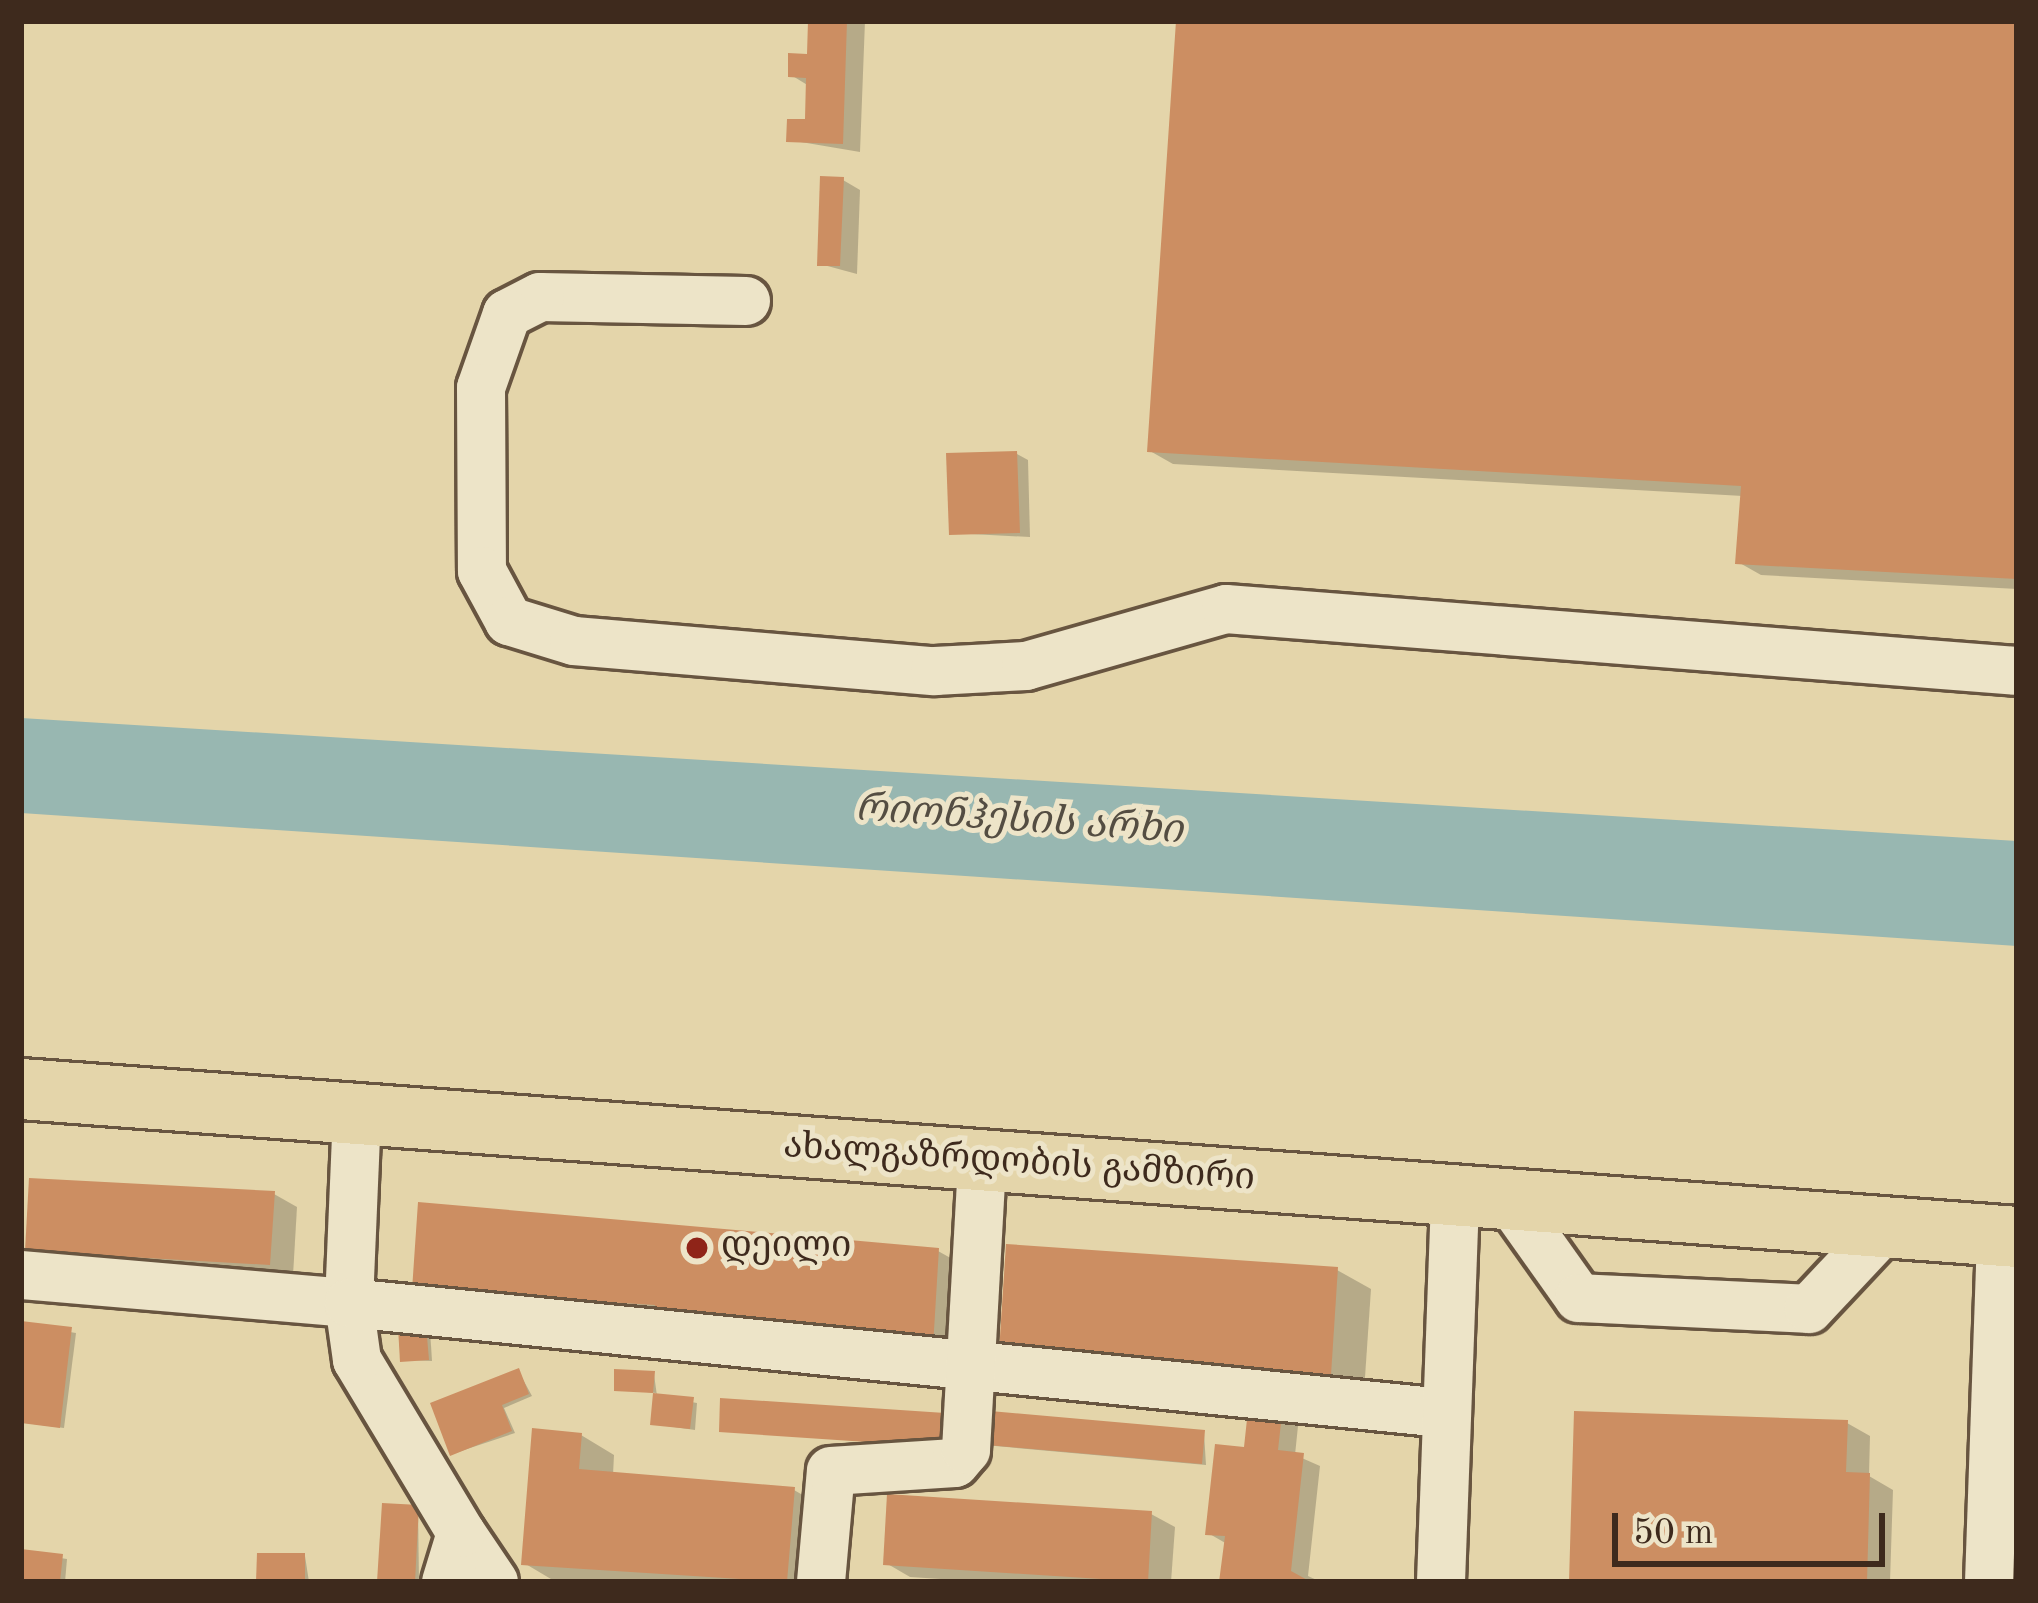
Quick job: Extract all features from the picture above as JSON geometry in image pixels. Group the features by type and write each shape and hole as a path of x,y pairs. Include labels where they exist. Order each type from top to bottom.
{"main road":[{"name":"ახალგაზრდობის გამზირი","path":"21,1089 2009,1236"}],"street":[{"path":"746,301 540,297 507,314 481,388 482,572 509,621 574,641 934,671 1026,666 1226,609 2017,670"},
{"path":"358,1114 349,1303 357,1360 494,1582"},
{"path":"821,1582 831,1471 955,1463 966,1450 982,1161"},
{"path":"1483,1199 1579,1298 1809,1309 1884,1229"},
{"path":"1441,1582 1444,1412 1483,1199"},
{"path":"1989,1582 2009,1236"},
{"path":"21,1275 974,1358 1005,1374 1444,1412"},
{"path":"446,1582 460,1533"}],"water":[{"name":"რიონჰესის არხი","path":"21,718 2017,841 2017,946 21,813"}],"building":[{"path":"808,21 847,21 843,144 786,142 787,119 805,119 806,78 788,77 788,53 807,54"},
{"path":"1176,21 2017,21 2017,579 1735,564 1741,486 1147,452"},
{"path":"820,176 844,177 840,266 817,266"},
{"path":"1017,451 1020,533 949,535 946,453"},
{"path":"29,1178 275,1191 270,1265 25,1251"},
{"path":"418,1202 939,1248 933,1347 653,1329 655,1305 412,1290"},
{"path":"1006,1244 1338,1267 1331,1375 999,1352"},
{"path":"21,1321 72,1327 60,1428 21,1423"},
{"path":"426,1325 429,1360 400,1362 398,1327"},
{"path":"519,1368 529,1394 502,1405 512,1431 450,1456 430,1403"},
{"path":"614,1369 655,1371 653,1393 614,1391"},
{"path":"653,1393 694,1397 690,1429 650,1425"},
{"path":"720,1398 945,1413 942,1447 719,1432"},
{"path":"979,1410 1205,1430 1202,1464 976,1444"},
{"path":"1248,1410 1282,1414 1278,1450 1304,1453 1291,1571 1311,1582 1219,1582 1225,1536 1205,1535 1215,1444 1244,1447"},
{"path":"1574,1411 1848,1420 1846,1472 1870,1473 1867,1582 1569,1582"},
{"path":"532,1428 582,1433 579,1469 795,1487 787,1582 521,1565"},
{"path":"887,1494 1152,1511 1148,1582 883,1565"},
{"path":"382,1503 419,1505 415,1582 377,1582"},
{"path":"21,1549 63,1554 60,1582 21,1582"},
{"path":"257,1553 305,1553 305,1582 256,1582"}],"place":[{"name":"დეილი","path":"697,1248"}]}
